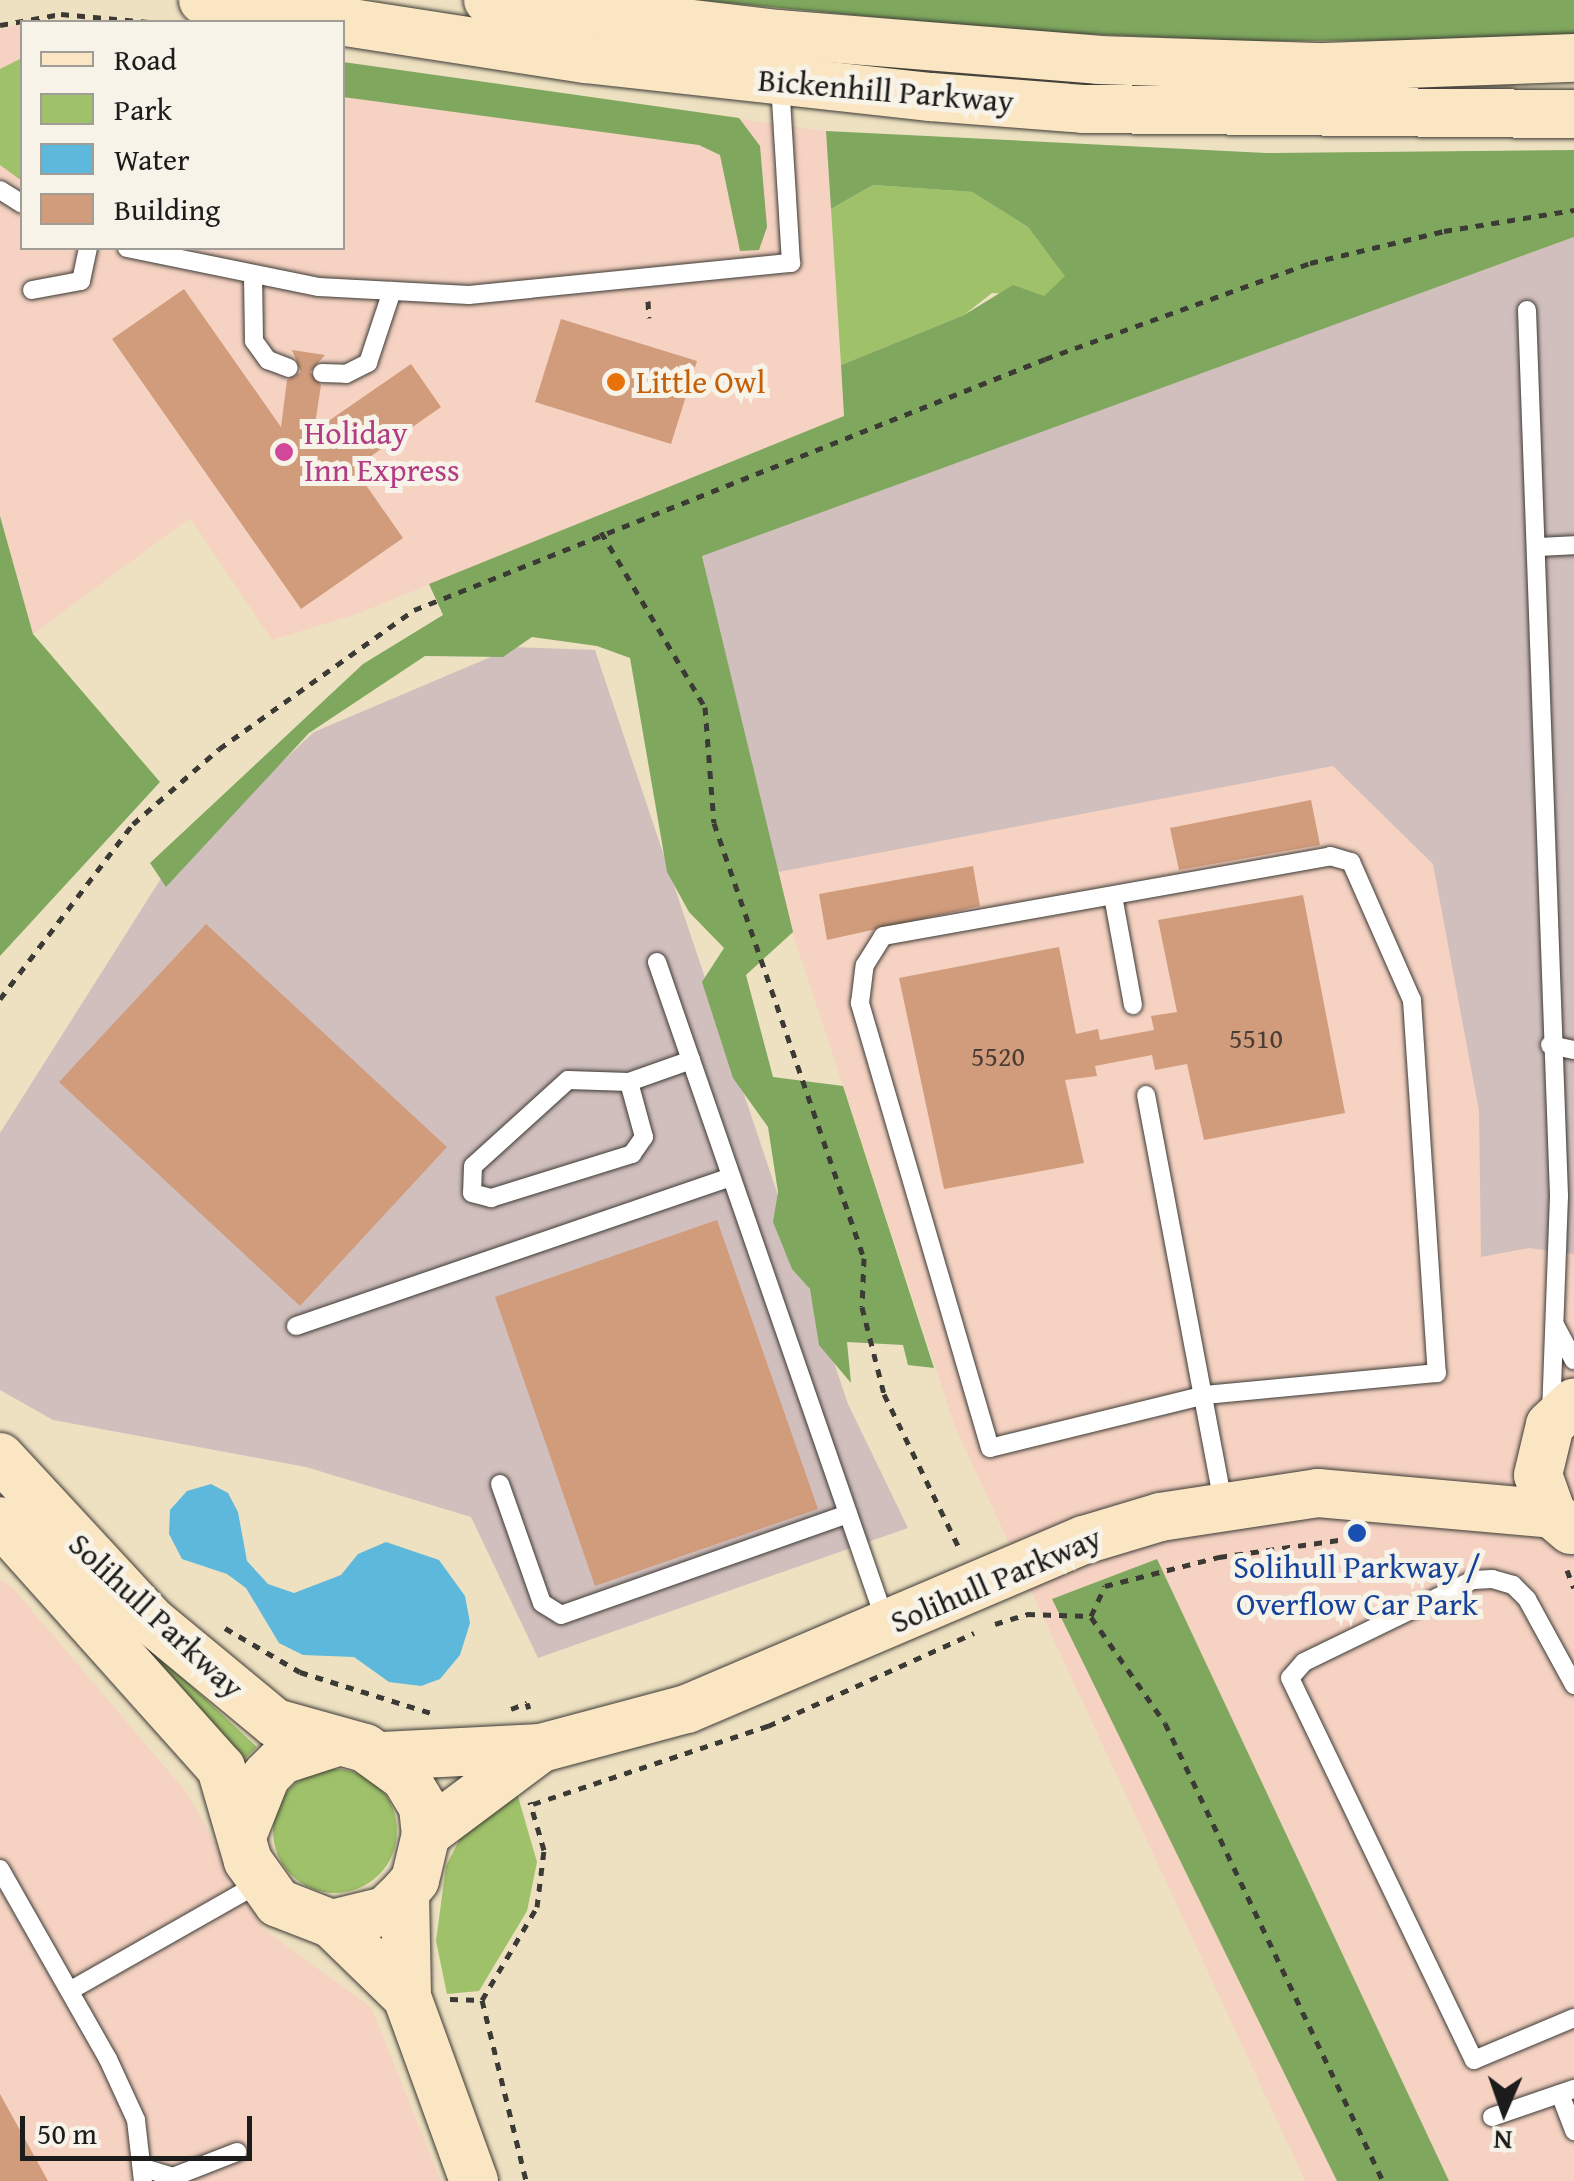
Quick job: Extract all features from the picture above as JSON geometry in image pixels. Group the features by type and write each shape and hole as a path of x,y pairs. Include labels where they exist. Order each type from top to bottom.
{"street":[{"name":"Bickenhill Parkway","path":"203,0 344,20"},
{"name":"Bickenhill Parkway","path":"488,0 778,34 1098,60 1325,68 1574,58"},
{"name":"Bickenhill Parkway","path":"345,20 780,82 1083,109 1574,114"},
{"path":"1468,1502 1504,1480 1555,1425"},
{"path":"1555,1425 1538,1475 1564,1538"},
{"name":"Solihull Parkway","path":"0,1456 165,1633 275,1724 382,1756 541,1748 687,1709 1084,1540 1223,1504 1318,1493 1468,1502 1564,1538"},
{"name":"Solihull Parkway","path":"0,1521 221,1768 259,1883"},
{"path":"243,1834 266,1776 282,1760 334,1743"},
{"path":"426,1834 541,1748"},
{"path":"332,1924 385,1911 416,1880 426,1834 413,1787 382,1756"},
{"path":"259,1883 290,1911 332,1924 407,1998"},
{"path":"404,1892 407,1998 474,2181"}],"lane":[{"path":"136,250 253,276 392,291 559,290 791,263 780,82"},
{"path":"32,290 81,281 88,250"},
{"path":"253,276 254,341 268,360 289,368"},
{"path":"322,373 346,374 368,363 392,291"},
{"path":"1527,310 1538,547 1550,1045 1566,1196 1555,1324 1555,1425"},
{"path":"1538,547 1574,545"},
{"path":"1330,856 1351,862 1412,1000 1437,1373 1206,1395 990,1448 860,1002 864,966 883,936 1113,896 1330,856"},
{"path":"1113,896 1134,1005"},
{"path":"657,962 887,1626"},
{"path":"1550,1045 1574,1050"},
{"path":"629,1082 644,1136 632,1154 491,1198 472,1193 473,1166 568,1080 629,1082 691,1060"},
{"path":"1146,1095 1206,1395 1223,1504"},
{"path":"296,1326 731,1177"},
{"path":"1555,1324 1574,1360"},
{"path":"500,1484 542,1603 562,1615 848,1514"},
{"path":"1571,1672 1527,1599 1513,1585 1492,1579 1473,1580 1304,1662 1290,1678 1474,2060 1574,2018"},
{"path":"0,1869 71,1990 136,2120 144,2174 173,2178 237,2152"},
{"path":"71,1990 259,1883"},
{"path":"1492,2117 1567,2091 1574,2131"}],"path":[{"path":"20,20 61,14 126,20"},
{"path":"0,999 133,824 220,748 414,610 601,532 1310,263 1521,215 1574,210"},
{"path":"601,532 705,706 714,823 864,1258 862,1306 884,1394 978,1588 990,1625 1027,1614 1091,1616"},
{"path":"1091,1616 1105,1586 1122,1581 1219,1558 1364,1538"},
{"path":"1564,1538 1574,1588"},
{"path":"1091,1616 1165,1723 1383,2181"},
{"path":"209,1619 300,1672 436,1714"},
{"path":"492,1715 527,1703 541,1748 529,1805 544,1850 544,1882 537,1907 482,2000 526,2181"},
{"path":"407,1998 482,2000"}],"shaded area":[{"path":"20,24 20,250 345,250 345,62 826,131 844,416 357,614 272,640 190,518 33,634 0,516 0,30"},
{"path":"1574,237 1574,2181 1305,2181 955,1427 773,873 702,555"},
{"path":"1574,237 1574,1254 1529,1248 1481,1257 1479,1111 1433,864 1333,766 773,873 702,555"},
{"path":"514,647 595,650 848,1404 908,1528 538,1658 471,1517 306,1467 53,1420 0,1390 0,1133 167,869 314,732"},
{"path":"0,1580 12,1587 187,1793 263,1929 371,2007 441,2181 0,2181"}],"green space":[{"path":"696,0 1574,0 1574,40 1242,41 1017,31"},
{"path":"20,59 20,180 0,165 0,69"},
{"path":"345,62 739,118 760,146 767,227 759,250 740,251 720,155 699,145 345,97"},
{"path":"826,131 1266,153 1574,150 1574,237 702,556 793,932 746,975 773,1077 843,1086 934,1368 908,1365 903,1345 847,1342 851,1383 819,1345 810,1289 792,1269 773,1222 778,1192 768,1127 733,1078 702,982 724,948 689,912 667,872 630,658 597,646 532,637 503,657 425,656 309,733 166,887 150,863 363,664 443,615 429,584 844,416 841,365 964,315 1013,285 1044,296 1065,276 1028,227 972,192 873,185 831,209"},
{"path":"873,185 972,192 1028,227 1066,276 1044,296 992,293 964,315 841,365 831,209"},
{"path":"0,516 33,634 160,782 0,956"},
{"path":"1157,1559 1449,2181 1337,2181 1052,1599"},
{"path":"160,1657 257,1747 243,1760 153,1663"},
{"path":"335,1769 359,1773 379,1787 393,1807 397,1831 393,1855 379,1875 359,1889 335,1893 311,1889 291,1875 277,1855 273,1831 277,1807 291,1787 311,1773"},
{"path":"517,1793 537,1862 527,1911 479,1991 447,1994 436,1941 446,1866 467,1825"}],"water":[{"path":"211,1484 228,1493 238,1512 247,1561 268,1584 294,1593 341,1575 358,1554 386,1542 439,1560 465,1596 470,1623 460,1655 440,1679 421,1686 389,1682 354,1657 303,1655 279,1643 246,1588 227,1574 182,1559 169,1534 170,1510 187,1491"}],"building":[{"name":"Holiday Inn Express","path":"184,289 281,427 287,380 301,372 292,350 325,355 310,372 321,385 314,431 411,364 441,407 354,468 403,538 301,609 112,339"},
{"name":"Little Owl","path":"561,319 697,361 671,444 535,402"},
{"path":"1311,800 1320,845 1179,870 1170,828"},
{"path":"973,866 980,906 827,940 819,894"},
{"path":"1303,895 1345,1113 1204,1140 1187,1064 1155,1070 1152,1055 1095,1066 1097,1076 1065,1080 1084,1163 944,1189 899,978 1059,947 1076,1034 1098,1029 1100,1040 1154,1030 1151,1016 1177,1012 1158,920"},
{"path":"206,924 447,1147 300,1306 59,1082"},
{"path":"717,1220 818,1509 595,1586 495,1297"},
{"path":"0,2094 48,2181 0,2181"}],"place":[{"name":"Little Owl","path":"616,382"},
{"name":"Holiday Inn Express","path":"284,452"},
{"name":"Solihull Parkway / Overflow Car Park","path":"1357,1533"}]}
